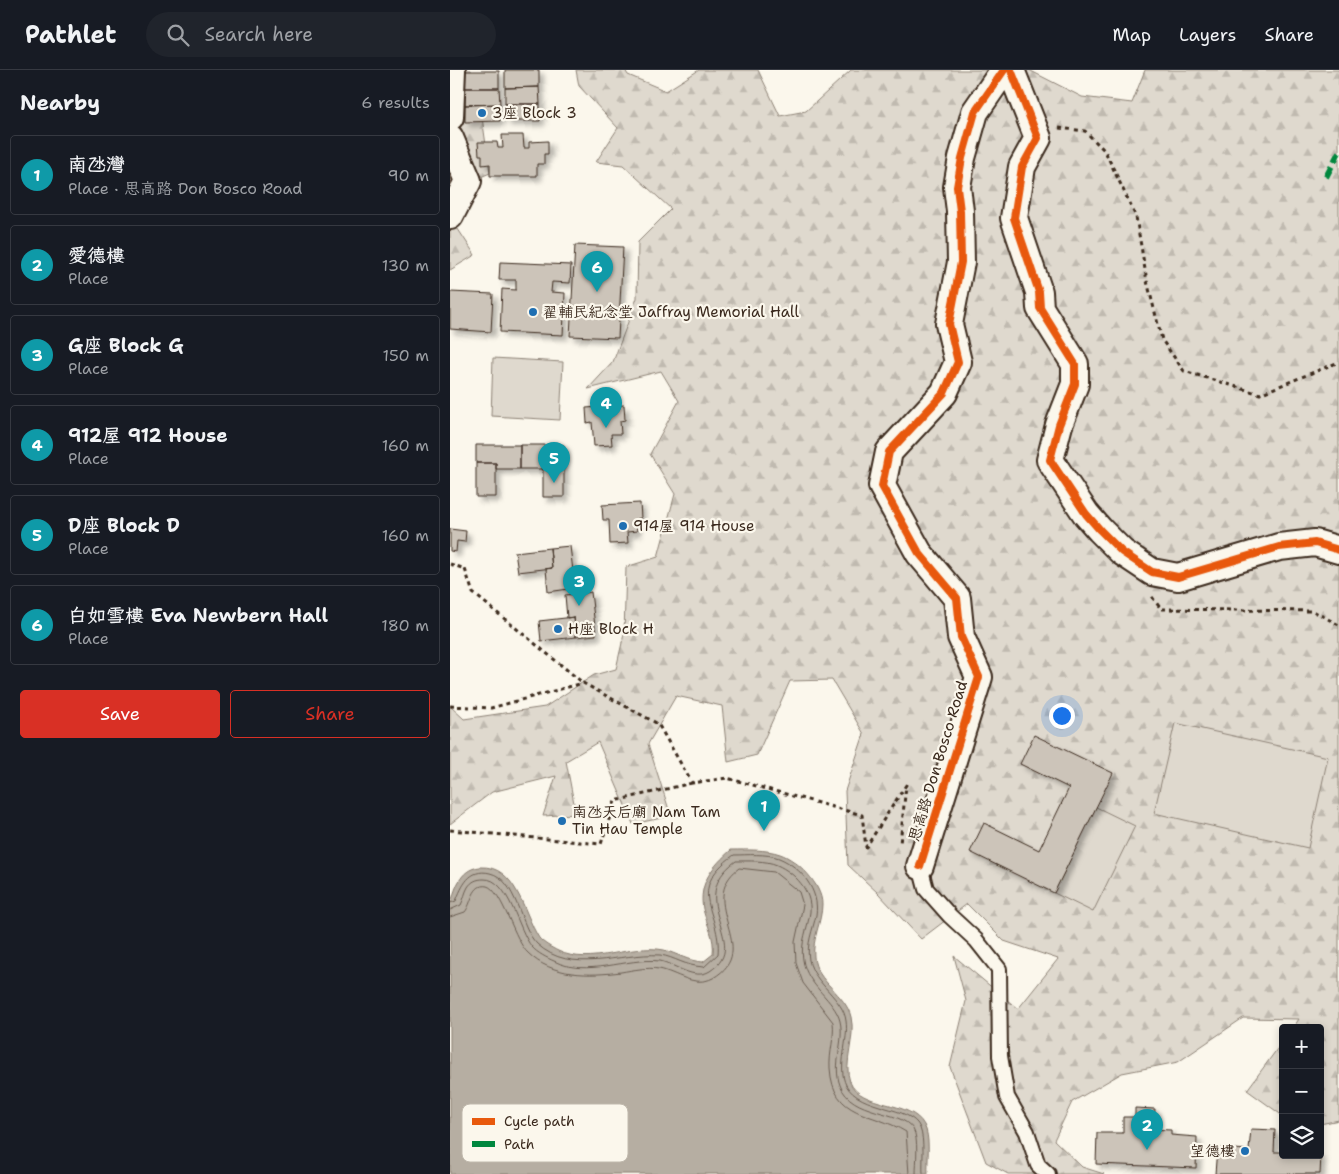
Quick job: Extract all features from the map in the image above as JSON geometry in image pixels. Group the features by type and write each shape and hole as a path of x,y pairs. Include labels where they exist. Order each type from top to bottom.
{"street":[{"path":"450,117 452,70"},
{"name":"思高路 Don Bosco Road","path":"920,866 979,677 961,637 957,598 919,553 882,486 890,452 944,392 958,362 949,324 951,304 961,262 960,211 957,187 975,112 1004,70"},
{"path":"1011,70 1038,138 1022,166 1014,218 1039,292 1040,308 1075,364 1075,384 1059,425 1050,460 1086,514 1122,552 1152,572 1178,577 1279,547 1315,543 1339,550"},
{"path":"450,138 468,181 450,216"}],"lane":[{"name":"思高路 Don Bosco Road","path":"920,866 926,889 950,916 976,940 999,969 1000,1056 1007,1097 1027,1132 1038,1165 1048,1174"}],"path":[{"path":"1038,138 1060,128 1085,131 1105,151 1136,216 1147,281 1162,340 1184,371 1260,394 1339,362"},
{"path":"450,564 465,569 473,593 583,683 658,724 692,783"},
{"path":"1149,592 1160,609 1313,611 1339,625"},
{"path":"450,706 491,708 583,683"},
{"path":"450,830 601,844 614,801 692,783 727,778 862,815 866,846 906,785 899,852 906,863 920,866"}],"green space":[{"path":"450,70 471,70 478,89 490,173 450,190"},
{"path":"576,70 625,70 628,75 666,91 699,70 758,70 780,116 806,111 851,70 1029,70 1082,97 1132,103 1145,70 1339,70 1339,1120 1324,1123 1324,1024 1296,1024 1299,1019 1243,1018 1178,1062 1122,1073 1072,1102 1054,1140 1082,1167 1104,1174 1008,1174 986,1162 950,1067 966,1001 954,956 1018,1009 1058,959 1004,941 967,904 921,939 878,893 848,865 845,791 864,734 832,680 790,681 757,755 728,762 722,706 676,696 648,744 671,816 633,824 598,742 566,761 576,814 543,816 556,776 492,792 450,824 450,706 464,719 545,707 594,675 616,669 624,634 626,567 658,557 675,494 650,454 679,401 661,371 588,389 613,362 637,298 638,242 671,209 623,165 596,162 618,128 579,86"},
{"path":"450,217 475,255 450,270"},
{"path":"493,358 563,362 560,420 491,416"},
{"path":"1175,723 1328,757 1308,848 1154,813"},
{"path":"1096,807 1135,826 1093,912 1054,893"},
{"path":"1279,1046 1279,1113 1247,1090"}],"water":[{"path":"731,850 775,852 787,857 801,867 813,881 818,889 822,904 814,943 814,957 820,974 843,1001 851,1017 852,1033 848,1066 850,1082 864,1096 908,1111 924,1125 927,1136 928,1174 450,1174 450,906 456,887 463,876 467,872 480,867 493,868 503,874 517,892 539,938 545,944 558,951 584,957 638,949 651,949 664,950 688,959 703,962 713,954 713,948 712,937 703,909 703,891 708,876 718,862"}],"building":[{"path":"505,70 539,70 539,87 505,88"},
{"path":"465,71 499,71 499,88 465,88"},
{"path":"539,87 540,104 505,104 505,88"},
{"path":"465,88 499,88 500,104 465,105"},
{"name":"3座 Block 3","path":"500,104 500,121 465,122 465,105"},
{"path":"505,104 540,104 540,121 506,121"},
{"path":"502,135 523,135 524,148 529,148 529,142 548,141 548,154 544,154 544,164 537,164 537,176 490,176 490,164 482,165 482,155 479,155 478,142 497,142 498,148 503,148"},
{"path":"575,245 623,247 618,338 570,336"},
{"name":"翟輔民紀念堂 Jaffray Memorial Hall","path":"500,262 571,265 570,283 552,282 551,292 565,293 563,335 500,332 502,289 516,290 516,280 499,280"},
{"path":"450,292 493,294 491,332 450,329"},
{"path":"624,405 625,420 620,421 621,434 611,434 612,445 594,446 592,422 587,423 586,408"},
{"path":"476,445 520,445 520,469 496,469 496,463 476,463"},
{"path":"520,445 564,445 564,463 543,463 543,469 520,469"},
{"path":"476,463 496,463 496,497 476,497"},
{"path":"543,463 564,463 564,497 543,497"},
{"name":"914屋 914 House","path":"640,503 641,518 636,519 637,531 627,532 628,543 610,544 609,520 603,520 602,505"},
{"path":"450,529 466,531 465,542 457,541 456,552 450,551"},
{"path":"570,546 575,588 548,592 546,569 552,568 550,548"},
{"path":"550,548 552,568 518,572 515,552"},
{"path":"591,592 596,635 576,637 574,617 567,618 565,595"},
{"name":"H座 Block H","path":"574,617 576,637 541,641 539,621"},
{"path":"1034,735 1113,773 1054,893 970,852 984,823 1039,850 1069,788 1020,764"},
{"path":"1135,1108 1155,1109 1154,1122 1149,1122 1148,1129 1171,1130 1171,1135 1197,1137 1196,1168 1096,1164 1097,1133 1123,1133 1123,1117 1135,1117"},
{"name":"望德樓","path":"1251,1129 1275,1130 1274,1152 1279,1152 1279,1159 1321,1159 1320,1174 1215,1174 1217,1148 1249,1150"}],"marked path":[{"path":"1326,177 1339,152"}],"cycle path":[{"path":"920,866 979,677 961,637 957,598 919,553 882,486 889,452 944,393 958,362 949,324 961,262 960,211 957,187 962,158 975,112 1004,70"},
{"path":"1011,70 1038,138 1022,167 1014,218 1039,292 1040,308 1075,364 1075,384 1059,425 1050,460 1086,514 1122,552 1152,572 1178,577 1279,547 1315,543 1339,550"}],"place":[{"name":"3座 Block 3","path":"482,113"},
{"name":"白如雪樓 Eva Newbern Hall","path":"597,292"},
{"name":"翟輔民紀念堂 Jaffray Memorial Hall","path":"533,312"},
{"name":"912屋 912 House","path":"606,428"},
{"name":"D座 Block D","path":"554,483"},
{"name":"914屋 914 House","path":"623,526"},
{"name":"G座 Block G","path":"579,606"},
{"name":"H座 Block H","path":"558,629"},
{"name":"南氹天后廟 Nam Tam Tin Hau Temple","path":"562,821"},
{"name":"南氹灣","path":"764,831"},
{"name":"愛德樓","path":"1147,1150"},
{"name":"望德樓","path":"1245,1151"}]}
